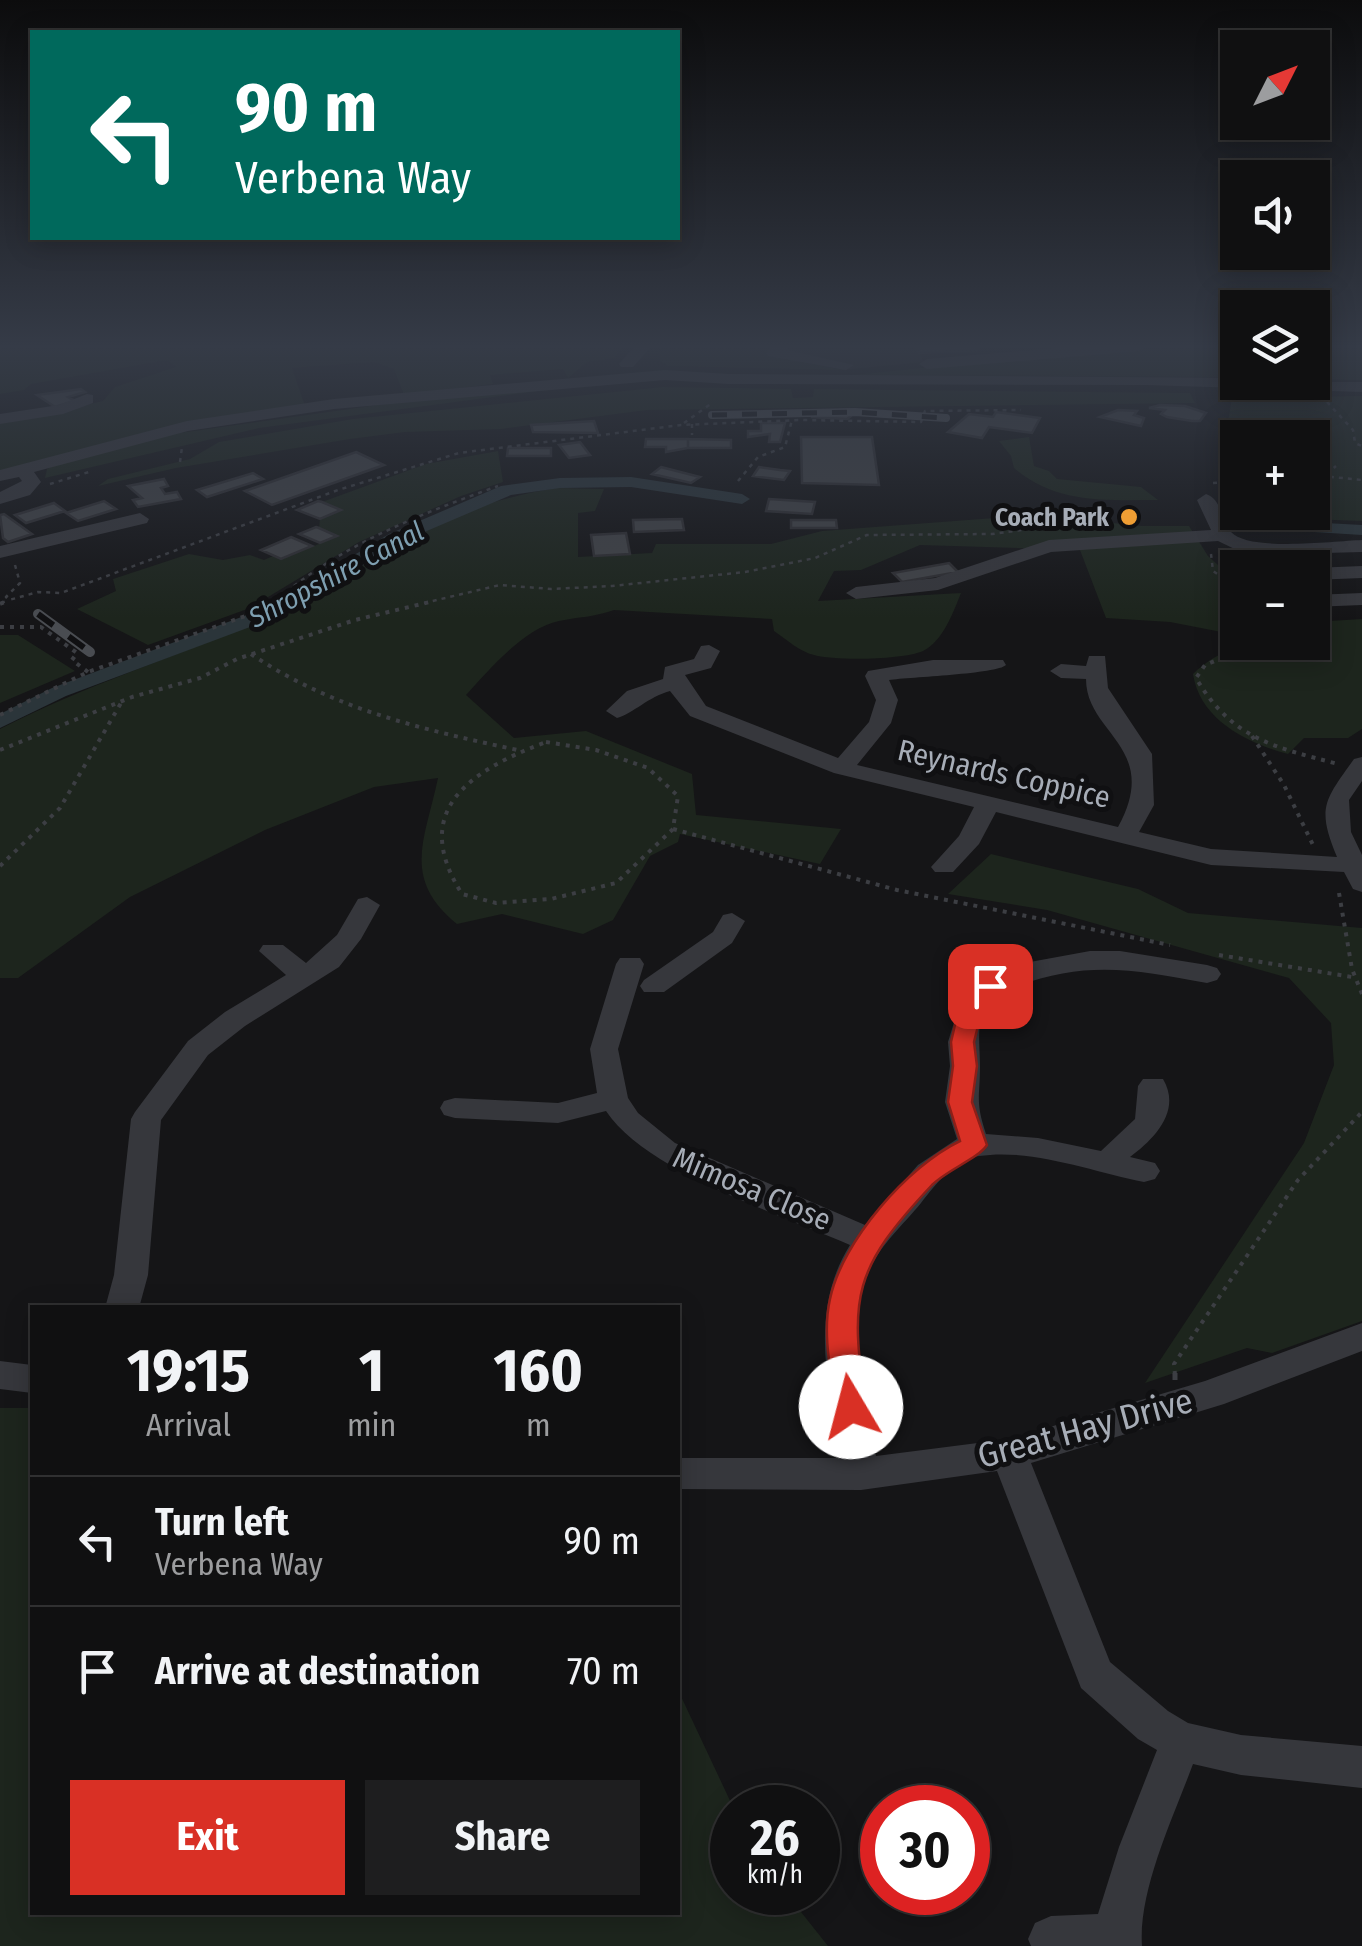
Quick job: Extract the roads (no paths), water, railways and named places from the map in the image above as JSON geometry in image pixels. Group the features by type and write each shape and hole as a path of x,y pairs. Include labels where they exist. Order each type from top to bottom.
{"street":[{"path":"0,476 145,437"},
{"path":"0,455 92,451"},
{"path":"0,498 23,491 32,482 22,469"},
{"path":"1210,498 1222,536"},
{"path":"0,552 140,520"},
{"path":"856,593 938,584 1049,546 1222,536 1247,548 1362,546"},
{"path":"1330,573 1362,572"},
{"path":"1330,601 1362,599"},
{"path":"617,711 625,701 703,663 709,651"},
{"path":"842,768 880,724 887,700 876,676 933,667 995,665"},
{"path":"1061,670 1097,667 1097,688 1116,723 1140,754 1142,806 1124,836"},
{"name":"Reynards Coppice","path":"667,681 708,716 842,768 1211,856 1325,863 1357,875"},
{"path":"1351,764 1337,800 1339,832 1357,875"},
{"path":"944,867 970,839 988,803"},
{"path":"123,1305 131,1275 146,1119 198,1048 235,1019 317,968 348,939 368,905"},
{"path":"455,1108 558,1113 613,1100 604,1049 644,980 714,944 732,921"},
{"path":"974,1145 960,1102 965,1066 962,1042 973,999 1008,977 1085,947 1120,959 1211,964"},
{"path":"273,951 317,968"},
{"path":"860,1474 841,1341 843,1301 852,1270 870,1241 922,1179 943,1160 974,1145 1123,1157 1156,1114 1154,1086"},
{"name":"Mimosa Close","path":"613,1100 627,1120 664,1151 870,1241"},
{"name":"Great Hay Drive","path":"680,1474 860,1474 1009,1454 1176,1405 1362,1337"},
{"path":"0,1375 30,1380"},
{"path":"1009,1454 1094,1674 1152,1726 1181,1742 1242,1755 1362,1767"},
{"path":"1050,1939 1117,1941 1181,1742"}],"waterway":[{"name":"Shropshire Canal","path":"0,722 59,692 275,611 395,538 507,490 560,483 631,482 742,499"},
{"name":"Shropshire Canal","path":"1330,528 1362,530"}],"railway":[{"path":"38,614 90,652"}],"place":[{"name":"Coach Park","path":"1129,517"}]}
